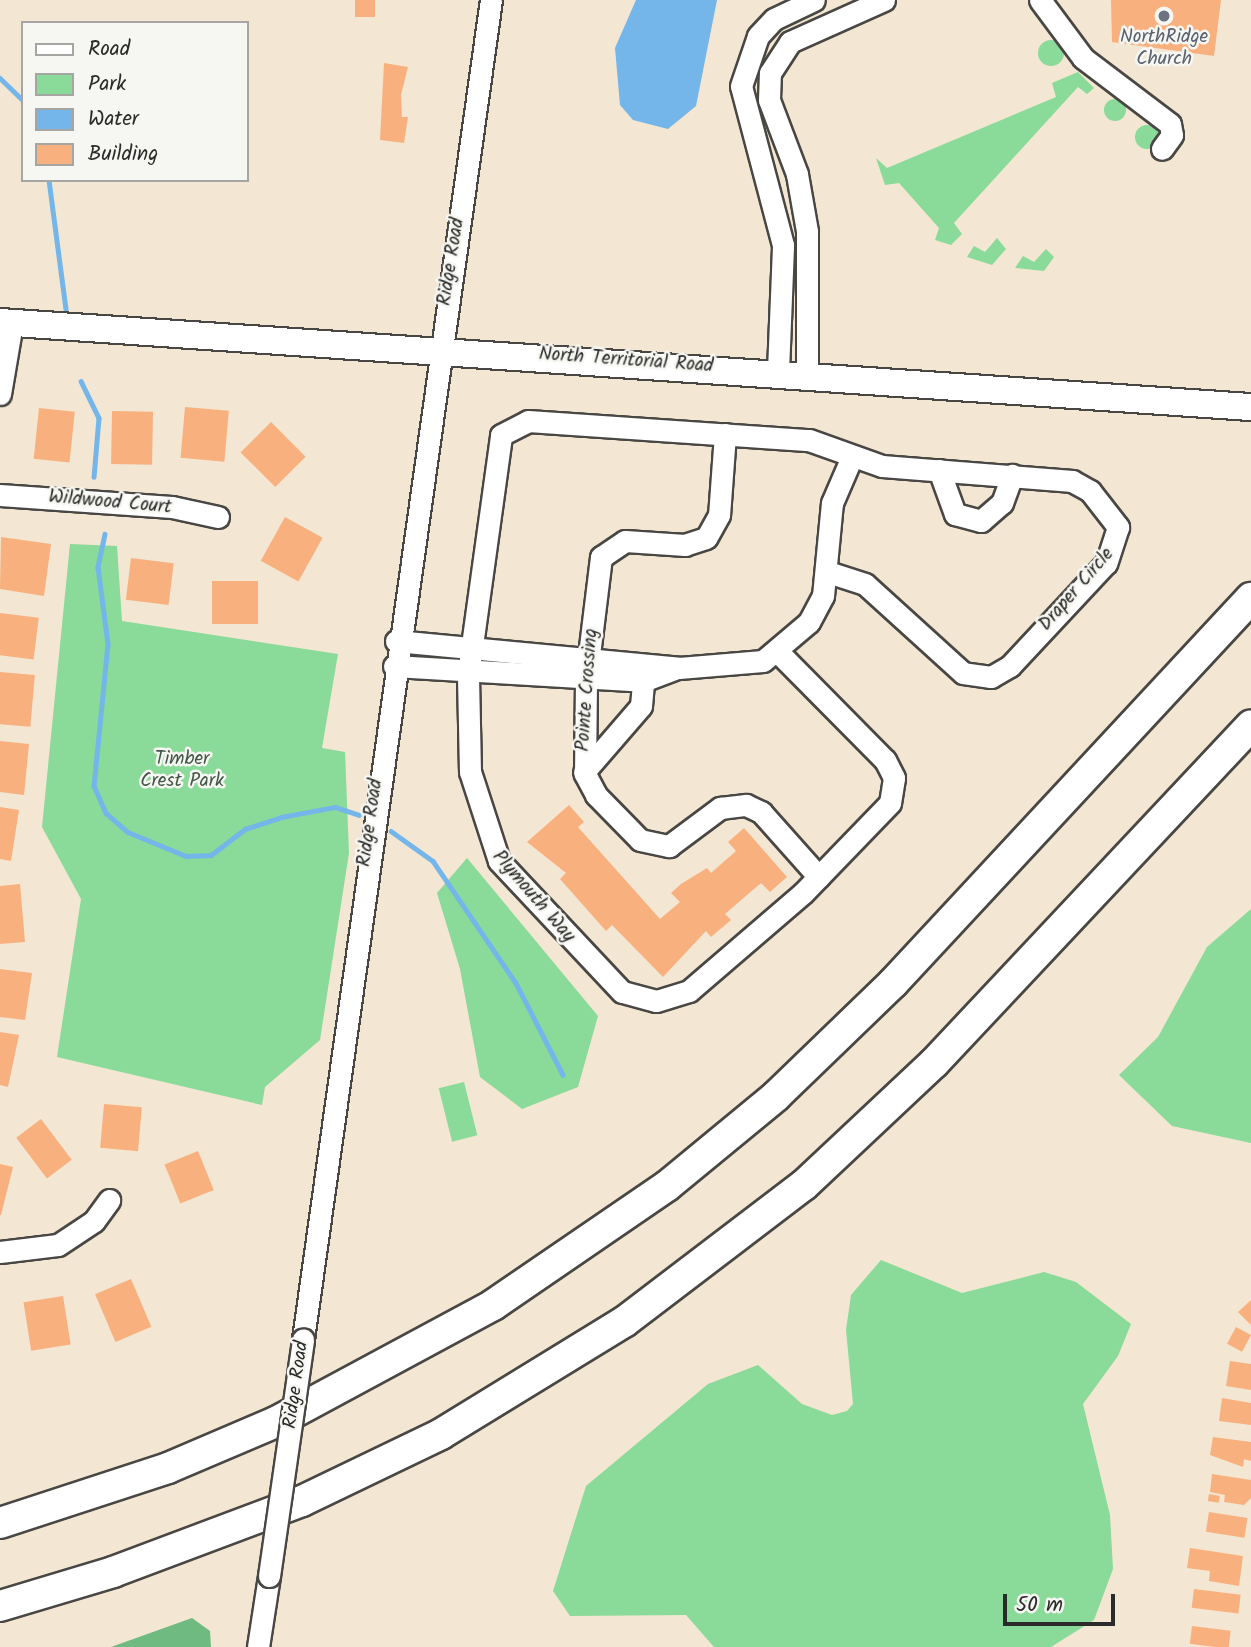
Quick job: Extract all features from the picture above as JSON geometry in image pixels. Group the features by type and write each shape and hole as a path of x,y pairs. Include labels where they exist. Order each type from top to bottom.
{"highway":[{"path":"0,1523 168,1468 276,1422 493,1305 656,1193 776,1096 893,983 1251,598"},
{"path":"0,1606 192,1544 363,1473 492,1405 645,1308 804,1185 934,1063 1251,724"}],"main road":[{"name":"North Territorial Road","path":"6,323 778,371 1251,407"}],"street":[{"name":"Ridge Road","path":"258,1647 303,1339 396,641 491,0"},
{"path":"778,371 783,245 741,86 758,37 774,19 814,0"},
{"path":"807,373 807,231 797,174 769,100 770,73 790,42 884,0"},
{"path":"1040,0 1083,58 1170,124 1172,135 1162,149"},
{"path":"0,394 6,323"},
{"name":"Plymouth Way","path":"778,652 885,760 894,778 890,803 820,877 689,991 656,1001 622,992 491,850 468,761 469,663 497,445 507,429 528,421 809,440 851,458"},
{"name":"Pointe Crossing","path":"724,434 719,514 706,538 685,545 625,541 601,557 586,680 584,772 596,795 640,841 669,846 720,808 746,805 761,812 820,877"},
{"path":"394,666 588,658 679,668 746,665 778,652 816,612 827,572 832,503 851,458"},
{"name":"Draper Circle","path":"827,572 865,584 963,673 999,674 1107,563 1119,538 1113,517 1082,485 851,458"},
{"path":"939,470 955,514 973,521 994,514 1012,475"},
{"name":"Wildwood Court","path":"0,495 172,507 218,517"},
{"path":"396,641 469,663 586,680 643,681 679,668"},
{"path":"584,772 641,706 643,681"},
{"path":"0,1252 58,1245 94,1221 109,1200"}],"green space":[{"path":"1051,40 1060,44 1064,53 1060,62 1051,66 1042,62 1038,53 1042,44"},
{"path":"1078,72 1094,88 1087,94 1078,87 954,223 962,234 951,245 935,240 939,228 899,183 885,185 876,158 887,168 1056,97 1052,83"},
{"path":"1115,99 1123,102 1126,110 1123,118 1115,121 1107,118 1104,110 1107,102"},
{"path":"1147,125 1156,128 1159,137 1156,146 1147,149 1138,146 1135,137 1138,128"},
{"path":"997,238 1006,249 992,265 967,257 974,246 985,252"},
{"path":"1046,249 1054,257 1044,271 1015,268 1023,256 1034,262"},
{"name":"Timber Crest Park","path":"70,544 117,546 122,621 338,654 322,748 345,752 349,853 320,1040 265,1087 262,1105 57,1057 81,899 42,827"},
{"path":"467,858 598,1016 578,1087 522,1109 480,1077 460,969 437,893"},
{"path":"1251,909 1251,1143 1172,1126 1119,1075 1158,1037 1207,947"},
{"path":"464,1082 477,1135 452,1142 439,1088"},
{"path":"881,1260 962,1293 1044,1272 1076,1282 1131,1324 1118,1356 1083,1404 1110,1515 1113,1569 1094,1620 1051,1647 714,1647 686,1615 570,1616 553,1591 586,1486 708,1384 758,1365 802,1404 832,1415 847,1411 853,1404 846,1330 851,1295"},
{"path":"192,1618 210,1631 211,1647 111,1647"}],"water":[{"path":"636,0 717,0 696,106 668,129 633,120 620,105 615,48"}],"building":[{"path":"355,0 375,0 375,17 355,17"},
{"name":"NorthRidge Church","path":"1111,0 1221,0 1214,56 1112,42"},
{"path":"384,63 408,67 401,95 402,117 408,117 404,143 380,140"},
{"path":"185,407 229,411 224,462 181,458"},
{"path":"39,408 75,412 69,462 34,459"},
{"path":"112,411 153,412 152,465 111,464"},
{"path":"271,422 306,457 275,487 241,452"},
{"path":"285,517 323,538 298,582 261,561"},
{"path":"1,537 51,544 44,596 0,589"},
{"path":"131,558 174,563 169,605 126,600"},
{"path":"212,581 258,581 258,624 212,624"},
{"path":"0,613 39,618 34,659 0,655"},
{"path":"0,672 35,675 30,727 0,724"},
{"path":"0,741 29,744 24,795 0,792"},
{"path":"569,805 584,822 578,827 660,919 680,902 671,893 681,884 707,868 711,873 736,851 728,842 744,828 787,877 770,892 761,883 725,914 731,920 711,937 706,931 663,977 612,925 606,931 560,879 566,873 527,842"},
{"path":"0,807 19,810 11,861 0,859"},
{"path":"20,884 25,942 0,944 0,886"},
{"path":"0,969 32,973 25,1020 0,1017"},
{"path":"0,1032 19,1035 8,1087 0,1085"},
{"path":"104,1104 142,1107 138,1151 100,1148"},
{"path":"41,1119 72,1160 47,1178 16,1138"},
{"path":"198,1151 214,1190 180,1203 165,1164"},
{"path":"0,1164 13,1167 1,1215 0,1215"},
{"path":"131,1279 151,1327 115,1342 95,1294"},
{"path":"63,1296 71,1344 31,1351 23,1302"},
{"path":"1251,1300 1251,1325 1238,1312"},
{"path":"1236,1327 1251,1335 1242,1352 1227,1344"},
{"path":"1230,1361 1251,1364 1251,1390 1226,1386"},
{"path":"1222,1398 1251,1403 1251,1425 1219,1421"},
{"path":"1213,1437 1251,1442 1251,1461 1244,1459 1243,1467 1210,1455"},
{"path":"1212,1474 1251,1480 1251,1498 1244,1505 1224,1502 1225,1495 1210,1492"},
{"path":"1209,1494 1220,1496 1219,1503 1208,1501"},
{"path":"1209,1512 1248,1518 1244,1538 1206,1532"},
{"path":"1190,1548 1243,1556 1239,1586 1209,1581 1210,1571 1187,1568"},
{"path":"1194,1589 1241,1595 1238,1614 1192,1608"},
{"path":"1192,1626 1231,1631 1229,1647 1190,1644"}],"waterway":[{"path":"0,78 21,98"},
{"path":"49,182 66,309"},
{"path":"81,381 99,418 94,477"},
{"path":"105,534 98,567 108,644 94,786 106,813 128,832 186,856 211,855 245,829 281,817 335,807 359,815"},
{"path":"391,831 433,861 516,983 563,1075"}],"place":[{"name":"NorthRidge Church","path":"1164,16"}]}
